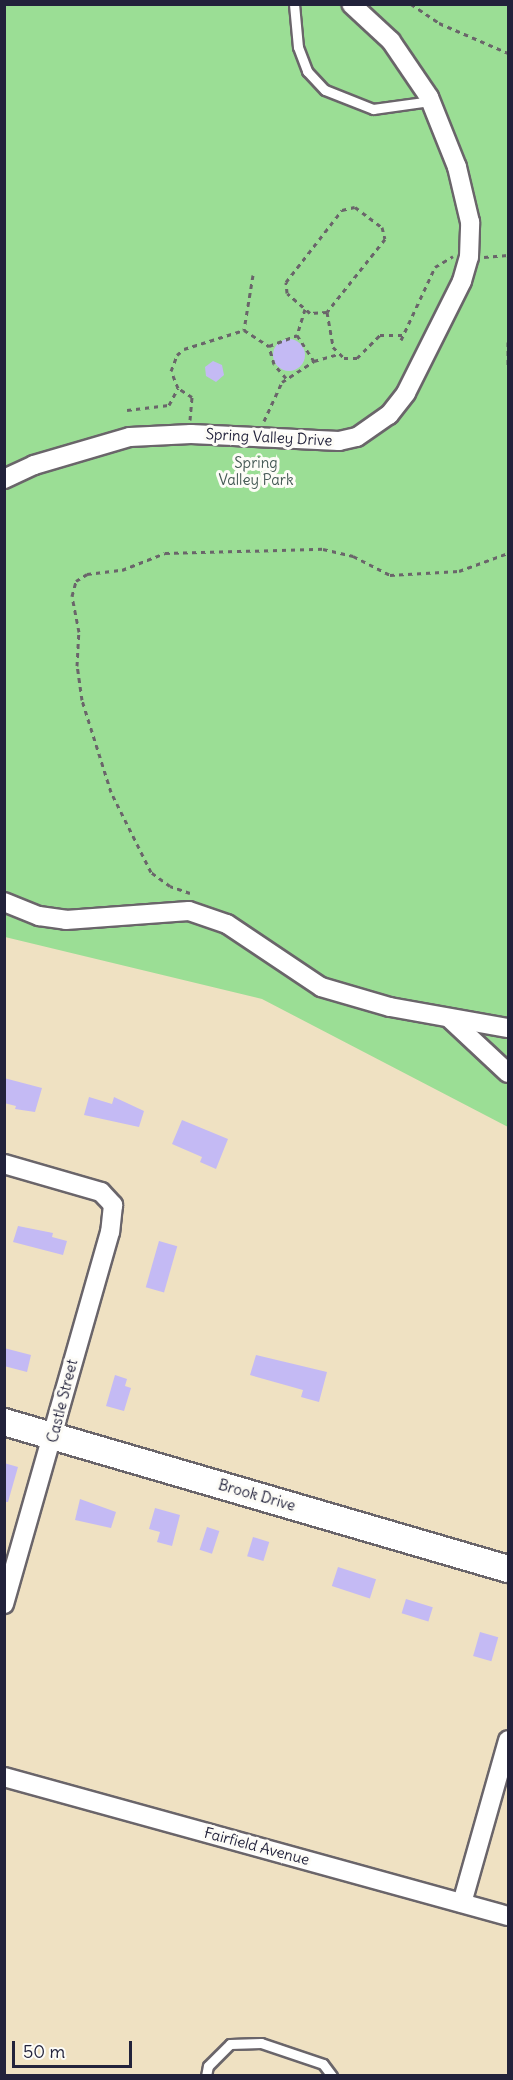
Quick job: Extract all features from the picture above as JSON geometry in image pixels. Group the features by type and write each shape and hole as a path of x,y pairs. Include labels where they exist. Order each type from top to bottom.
{"street":[{"name":"Spring Valley Drive","path":"4,479 34,465 130,437 191,434 339,441 357,437 390,415 422,368 462,281 471,242 466,198 431,101 392,40 351,4"},
{"path":"4,902 39,916 66,920 174,910 208,916 227,924 321,987 450,1019 489,1022 508,1028"},
{"path":"450,1019 508,1073"},
{"name":"Castle Street","path":"4,1164 101,1192 111,1198 110,1232 4,1604"},
{"name":"Brook Drive","path":"4,1422 508,1569"},
{"path":"462,1902 508,1740"},
{"name":"Fairfield Avenue","path":"4,1777 508,1916"}],"lane":[{"path":"294,4 298,47 307,71 325,90 373,109 431,101"},
{"path":"206,2076 208,2066 230,2044 261,2043 323,2064 332,2076"}],"path":[{"path":"411,4 439,23 508,53"},
{"path":"355,207 382,226 385,239 327,312 316,315 305,309 287,293 288,276 342,210 355,207"},
{"path":"244,330 253,275"},
{"path":"297,335 305,309"},
{"path":"327,312 330,336 338,354"},
{"path":"244,330 269,346 274,364 287,378"},
{"path":"191,434 192,397 178,388 171,371 184,349 244,330"},
{"path":"269,346 297,335"},
{"path":"297,335 314,361"},
{"path":"257,437 274,396 287,378 314,361 338,354 357,358 380,335 403,335"},
{"path":"508,342 508,365"},
{"path":"127,410 169,405 178,388"},
{"path":"197,896 170,886 151,872 114,799 82,700 77,666 79,632 72,596 76,581 87,574 122,570 165,553 322,549 353,556 390,575 459,571 508,553"}],"green space":[{"name":"Spring Valley Park","path":"5,5 508,5 508,1127 262,999 5,937"}],"building":[{"path":"289,339 300,344 305,355 300,366 289,371 278,366 273,355 278,344"},
{"path":"213,361 222,365 224,375 216,382 206,376 205,367"},
{"path":"4,1078 42,1088 35,1112 15,1109 16,1106 4,1103"},
{"path":"89,1097 112,1104 114,1097 144,1111 139,1127 84,1115"},
{"path":"182,1120 228,1139 216,1169 200,1162 202,1157 172,1144"},
{"path":"18,1226 53,1233 52,1237 67,1241 63,1255 13,1242"},
{"path":"159,1241 177,1246 164,1292 146,1287"},
{"path":"4,1348 31,1355 27,1372 4,1366"},
{"path":"256,1355 327,1372 319,1402 301,1397 303,1390 250,1375"},
{"path":"115,1375 127,1379 125,1386 131,1388 124,1411 106,1406"},
{"path":"4,1463 18,1467 8,1502 4,1502"},
{"path":"80,1499 116,1512 111,1528 75,1520"},
{"path":"155,1508 180,1515 172,1546 157,1542 160,1532 149,1529"},
{"path":"207,1527 219,1531 212,1554 200,1550"},
{"path":"253,1537 269,1542 263,1561 247,1556"},
{"path":"338,1567 376,1579 370,1598 332,1586"},
{"path":"406,1599 433,1607 428,1622 402,1613"},
{"path":"480,1632 498,1637 491,1661 473,1656"}]}
